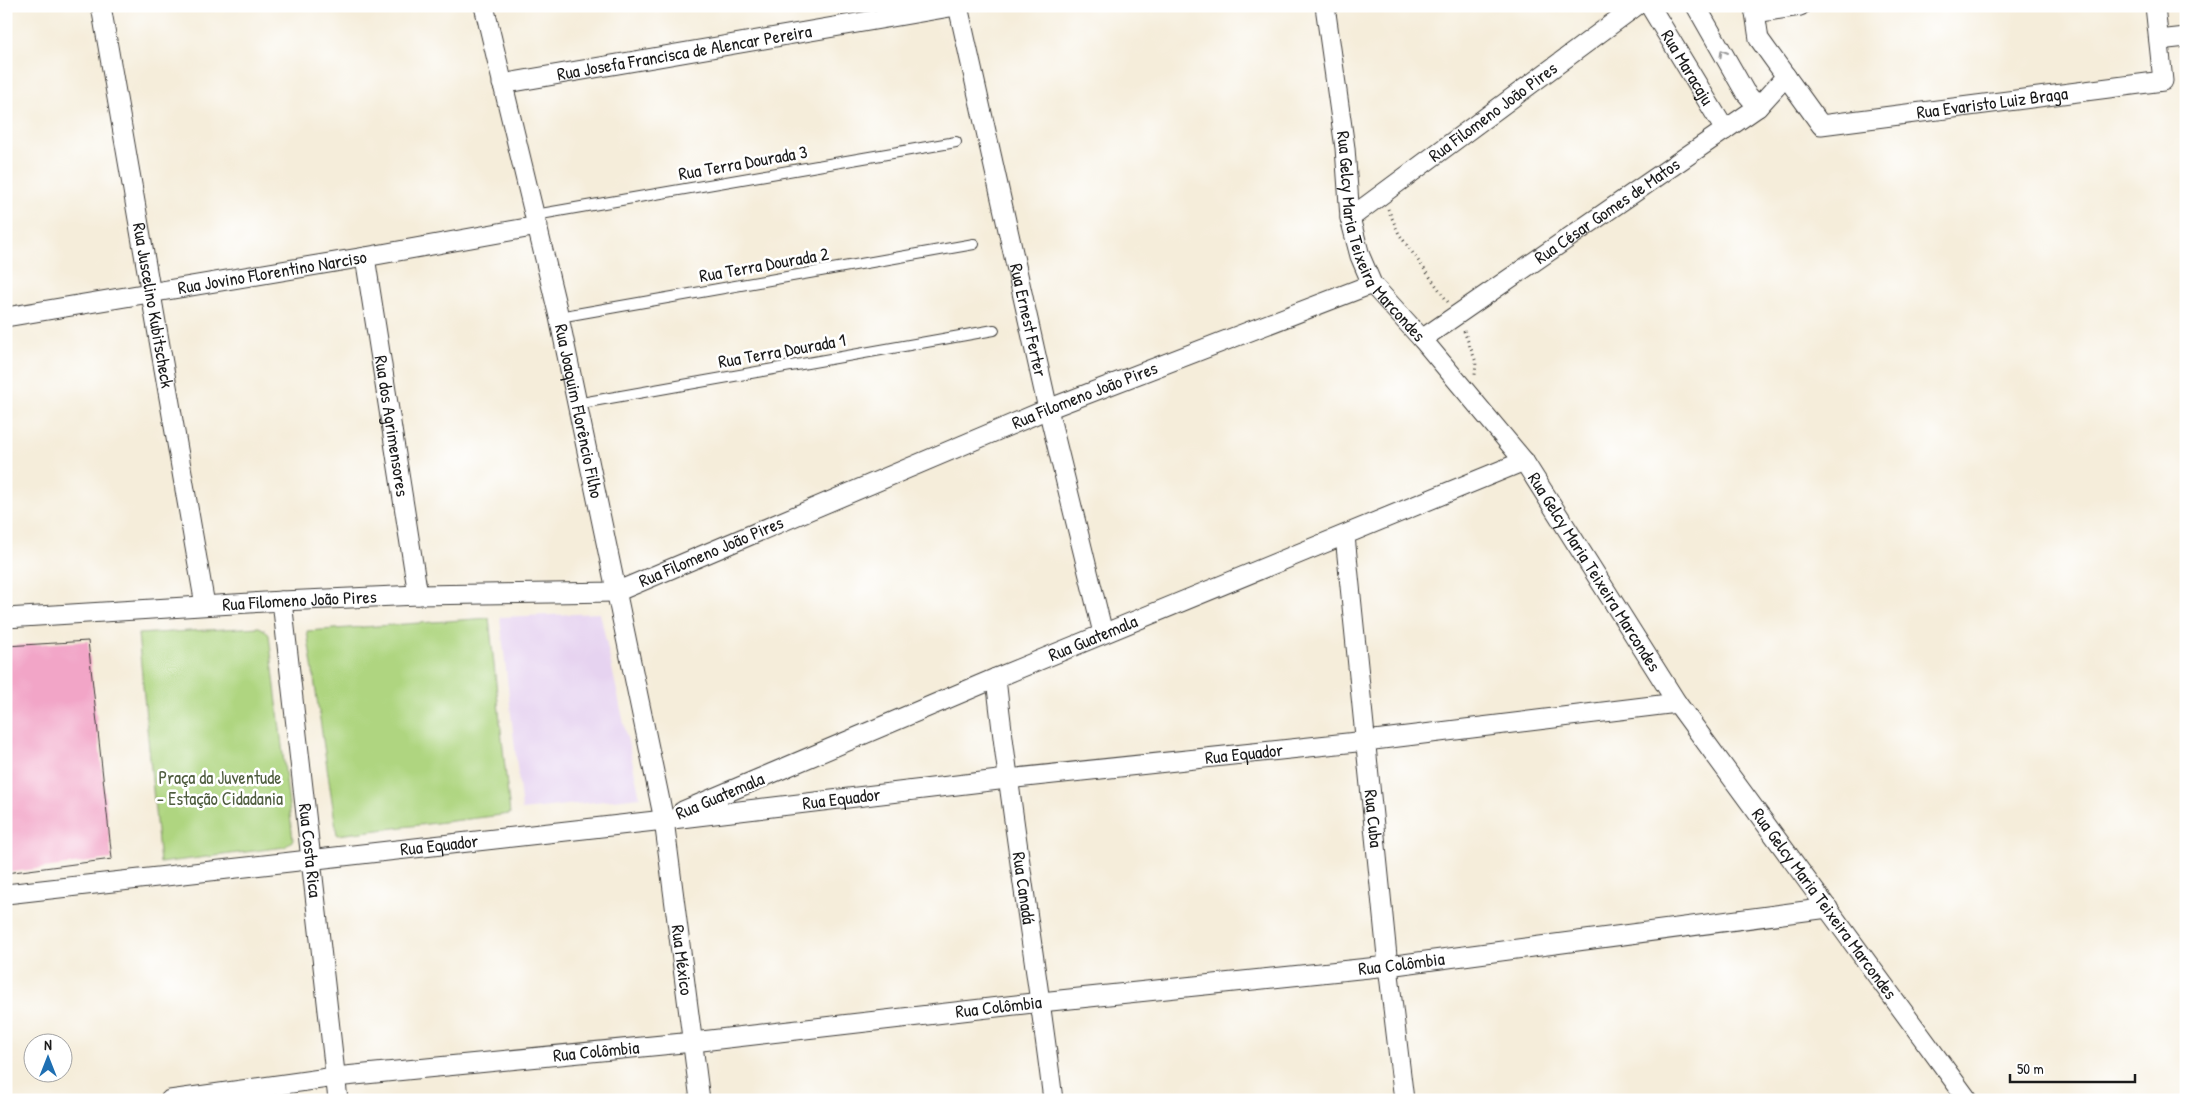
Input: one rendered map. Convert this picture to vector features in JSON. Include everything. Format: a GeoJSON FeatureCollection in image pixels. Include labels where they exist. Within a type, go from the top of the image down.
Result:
{"type":"FeatureCollection","features":[{"type":"Feature","properties":{"kind":"street","name":"Rua Juscelino Kubitscheck"},"geometry":{"type":"LineString","coordinates":[[101,6],[206,605]]}},
{"type":"Feature","properties":{"kind":"street","name":"Rua Joaquim Florêncio Filho"},"geometry":{"type":"LineString","coordinates":[[484,6],[559,317],[664,820]]}},
{"type":"Feature","properties":{"kind":"street","name":"Rua Josefa Francisca de Alencar Pereira"},"geometry":{"type":"LineString","coordinates":[[502,84],[957,6]]}},
{"type":"Feature","properties":{"kind":"street","name":"Rua Ernest Ferter"},"geometry":{"type":"LineString","coordinates":[[957,6],[1048,409],[1103,634]]}},
{"type":"Feature","properties":{"kind":"street","name":"Rua Gelcy Maria Teixeira Marcondes"},"geometry":{"type":"LineString","coordinates":[[1325,6],[1345,148],[1350,218],[1360,256],[1372,284],[1422,338],[1474,404],[1524,462],[1677,703],[1968,1100]]}},
{"type":"Feature","properties":{"kind":"street","name":"Rua Filomeno João Pires"},"geometry":{"type":"LineString","coordinates":[[1350,218],[1636,6]]}},
{"type":"Feature","properties":{"kind":"street","name":"Rua Maracaju"},"geometry":{"type":"LineString","coordinates":[[1650,6],[1725,130]]}},
{"type":"Feature","properties":{"kind":"street"},"geometry":{"type":"LineString","coordinates":[[1696,6],[1745,92],[1758,107]]}},
{"type":"Feature","properties":{"kind":"street"},"geometry":{"type":"LineString","coordinates":[[1786,76],[1759,39],[1754,9],[1800,6]]}},
{"type":"Feature","properties":{"kind":"street"},"geometry":{"type":"LineString","coordinates":[[2155,6],[2159,40],[2186,37]]}},
{"type":"Feature","properties":{"kind":"street","name":"Rua Evaristo Luiz Braga"},"geometry":{"type":"LineString","coordinates":[[1786,76],[1821,125],[2163,80],[2159,40]]}},
{"type":"Feature","properties":{"kind":"street","name":"Rua César Gomes de Matos"},"geometry":{"type":"LineString","coordinates":[[1422,338],[1758,107],[1786,76]]}},
{"type":"Feature","properties":{"kind":"street","name":"Rua Jovino Florentino Narciso"},"geometry":{"type":"LineString","coordinates":[[6,317],[365,257],[537,221]]}},
{"type":"Feature","properties":{"kind":"street","name":"Rua dos Agrimensores"},"geometry":{"type":"LineString","coordinates":[[365,257],[418,596]]}},
{"type":"Feature","properties":{"kind":"street","name":"Rua Filomeno João Pires"},"geometry":{"type":"LineString","coordinates":[[6,618],[282,601],[616,592],[1048,409],[1372,284]]}},
{"type":"Feature","properties":{"kind":"street","name":"Rua Guatemala"},"geometry":{"type":"LineString","coordinates":[[664,820],[996,678],[1524,462]]}},
{"type":"Feature","properties":{"kind":"street","name":"Rua Cuba"},"geometry":{"type":"LineString","coordinates":[[1345,536],[1388,966],[1404,1100]]}},
{"type":"Feature","properties":{"kind":"street","name":"Rua Costa Rica"},"geometry":{"type":"LineString","coordinates":[[282,601],[338,1100]]}},
{"type":"Feature","properties":{"kind":"street","name":"Rua Canadá"},"geometry":{"type":"LineString","coordinates":[[996,678],[1007,778],[1041,1002],[1053,1100]]}},
{"type":"Feature","properties":{"kind":"street","name":"Rua Equador"},"geometry":{"type":"LineString","coordinates":[[6,894],[310,858],[664,820],[1007,778],[1366,741],[1677,703]]}},
{"type":"Feature","properties":{"kind":"street","name":"Rua México"},"geometry":{"type":"LineString","coordinates":[[664,820],[700,1100]]}},
{"type":"Feature","properties":{"kind":"street","name":"Rua Colômbia"},"geometry":{"type":"LineString","coordinates":[[170,1100],[335,1077],[693,1042],[1041,1002],[1388,966],[1828,908]]}},
{"type":"Feature","properties":{"kind":"lane","name":"Rua Terra Dourada 3"},"geometry":{"type":"LineString","coordinates":[[537,221],[956,142]]}},
{"type":"Feature","properties":{"kind":"lane","name":"Rua Terra Dourada 2"},"geometry":{"type":"LineString","coordinates":[[559,317],[974,244]]}},
{"type":"Feature","properties":{"kind":"lane","name":"Rua Terra Dourada 1"},"geometry":{"type":"LineString","coordinates":[[576,404],[994,330]]}},
{"type":"Feature","properties":{"kind":"path"},"geometry":{"type":"LineString","coordinates":[[1382,194],[1399,234],[1457,315],[1476,362],[1474,404]]}},
{"type":"Feature","properties":{"kind":"shaded area"},"geometry":{"type":"Polygon","coordinates":[[[600,613],[640,797],[522,810],[500,617],[600,613]]]}},
{"type":"Feature","properties":{"kind":"green space"},"geometry":{"type":"Polygon","coordinates":[[[489,618],[510,814],[337,835],[307,631],[489,618]]]}},
{"type":"Feature","properties":{"kind":"green space","name":"Praça da Juventude - Estação Cidadania"},"geometry":{"type":"Polygon","coordinates":[[[259,627],[269,635],[293,840],[285,847],[160,863],[138,634],[259,627]]]}},
{"type":"Feature","properties":{"kind":"building"},"geometry":{"type":"Polygon","coordinates":[[[88,641],[112,859],[6,873],[6,646],[88,641]]]}}]}
